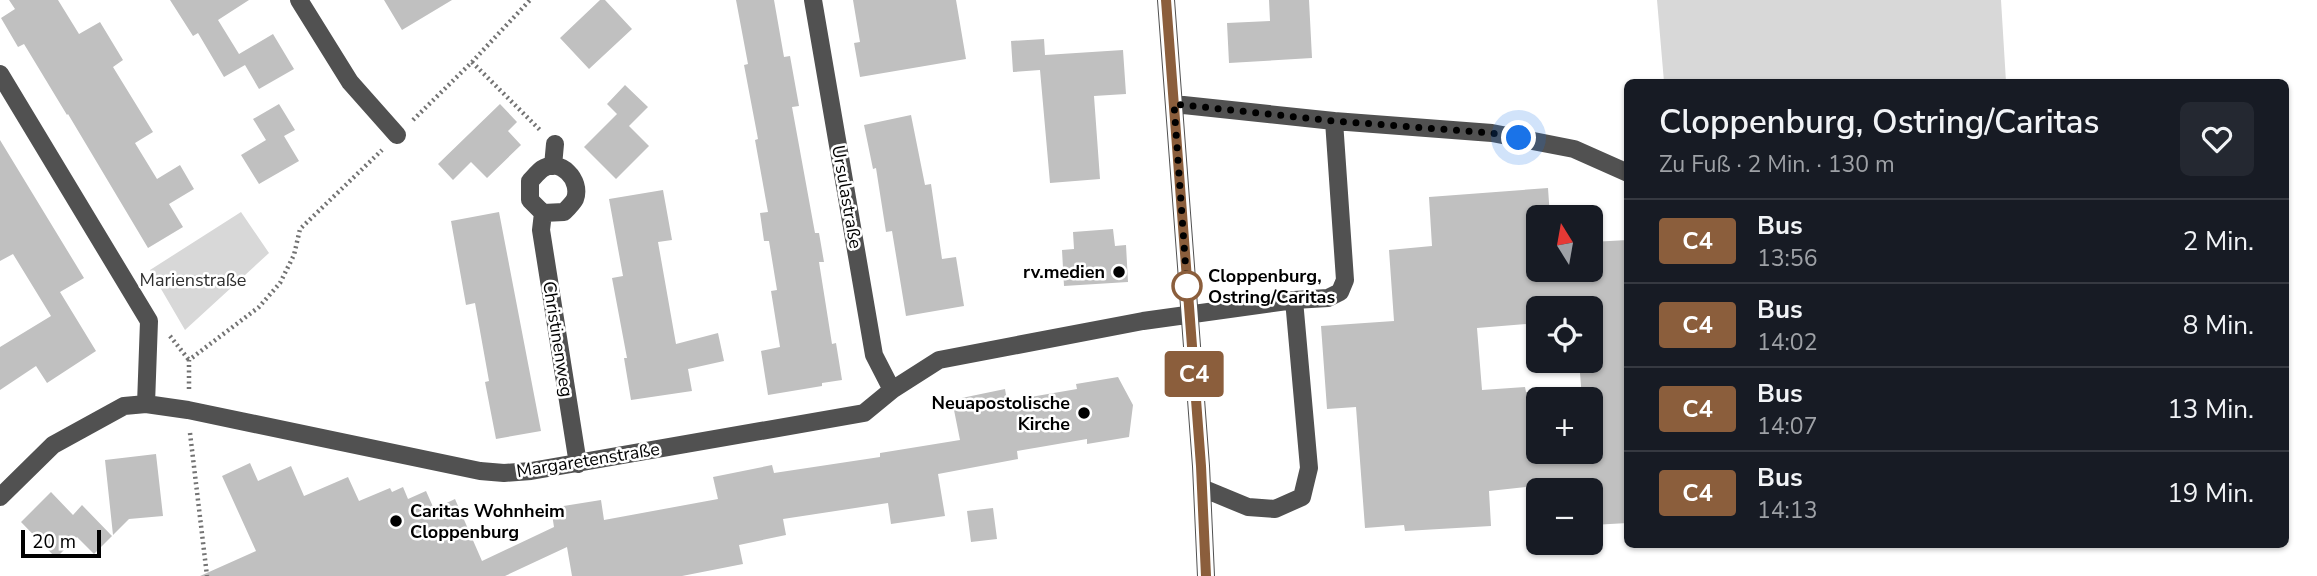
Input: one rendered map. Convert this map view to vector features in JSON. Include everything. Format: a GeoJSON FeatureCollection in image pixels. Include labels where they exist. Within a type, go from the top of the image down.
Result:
{"type":"FeatureCollection","features":[{"type":"Feature","properties":{"kind":"street"},"geometry":{"type":"LineString","coordinates":[[299,0],[350,82],[397,135]]}},
{"type":"Feature","properties":{"kind":"street","name":"Ursulastraße"},"geometry":{"type":"LineString","coordinates":[[813,0],[874,355],[892,390]]}},
{"type":"Feature","properties":{"kind":"street"},"geometry":{"type":"LineString","coordinates":[[1166,0],[1202,488],[1206,576]]}},
{"type":"Feature","properties":{"kind":"street"},"geometry":{"type":"LineString","coordinates":[[0,74],[149,321],[146,404]]}},
{"type":"Feature","properties":{"kind":"street"},"geometry":{"type":"LineString","coordinates":[[1174,104],[1334,121],[1492,133],[1574,149],[1624,171]]}},
{"type":"Feature","properties":{"kind":"street","name":"Margaretenstraße"},"geometry":{"type":"LineString","coordinates":[[0,497],[53,445],[124,406],[146,404],[188,410],[480,471],[504,473],[578,464],[864,412],[892,390],[939,360],[1189,313],[1328,298],[1340,292],[1345,280],[1334,121]]}},
{"type":"Feature","properties":{"kind":"street"},"geometry":{"type":"LineString","coordinates":[[543,214],[564,212],[575,200],[577,189],[573,177],[564,169],[553,166],[555,145]]}},
{"type":"Feature","properties":{"kind":"street","name":"Christinenweg"},"geometry":{"type":"LineString","coordinates":[[553,166],[544,167],[530,181],[530,200],[543,214],[541,229],[578,464]]}},
{"type":"Feature","properties":{"kind":"street"},"geometry":{"type":"LineString","coordinates":[[1202,488],[1248,507],[1275,509],[1302,497],[1309,468],[1294,300]]}},
{"type":"Feature","properties":{"kind":"path"},"geometry":{"type":"LineString","coordinates":[[207,576],[188,410],[189,360],[258,307],[280,283],[294,254],[300,229],[472,62],[530,0]]}},
{"type":"Feature","properties":{"kind":"path"},"geometry":{"type":"LineString","coordinates":[[472,62],[555,145]]}},
{"type":"Feature","properties":{"kind":"green space"},"geometry":{"type":"Polygon","coordinates":[[[1657,0],[2001,0],[2006,79],[1664,79],[1657,0]]]}},
{"type":"Feature","properties":{"kind":"green space","name":"Marienstraße"},"geometry":{"type":"Polygon","coordinates":[[[241,212],[269,253],[185,330],[150,270],[241,212]]]}},
{"type":"Feature","properties":{"kind":"building"},"geometry":{"type":"Polygon","coordinates":[[[9,0],[58,0],[79,34],[100,22],[123,60],[113,67],[153,132],[135,143],[157,179],[180,165],[194,189],[169,204],[183,227],[148,248],[24,44],[18,47],[1,18],[15,9],[9,0]]]}},
{"type":"Feature","properties":{"kind":"building"},"geometry":{"type":"Polygon","coordinates":[[[170,0],[249,0],[218,20],[239,54],[273,34],[294,69],[259,89],[245,65],[224,77],[198,33],[193,36],[170,0]]]}},
{"type":"Feature","properties":{"kind":"building"},"geometry":{"type":"Polygon","coordinates":[[[384,0],[452,0],[402,30],[384,0]]]}},
{"type":"Feature","properties":{"kind":"building"},"geometry":{"type":"Polygon","coordinates":[[[600,0],[605,0],[632,29],[589,69],[560,38],[600,0]]]}},
{"type":"Feature","properties":{"kind":"building"},"geometry":{"type":"Polygon","coordinates":[[[736,0],[774,0],[784,57],[790,56],[799,106],[792,107],[815,233],[819,233],[824,262],[819,262],[832,344],[836,343],[842,380],[768,395],[761,351],[780,347],[771,291],[777,290],[769,241],[764,241],[760,213],[768,212],[744,65],[748,64],[736,0]]]}},
{"type":"Feature","properties":{"kind":"building"},"geometry":{"type":"Polygon","coordinates":[[[853,0],[956,0],[966,59],[860,77],[854,43],[860,42],[853,0]]]}},
{"type":"Feature","properties":{"kind":"building"},"geometry":{"type":"Polygon","coordinates":[[[1269,0],[1309,0],[1312,58],[1229,63],[1227,23],[1270,21],[1269,0]]]}},
{"type":"Feature","properties":{"kind":"building"},"geometry":{"type":"Polygon","coordinates":[[[1044,39],[1045,55],[1123,50],[1126,94],[1094,96],[1100,179],[1050,183],[1040,70],[1013,72],[1011,41],[1044,39]]]}},
{"type":"Feature","properties":{"kind":"building"},"geometry":{"type":"Polygon","coordinates":[[[625,85],[648,107],[629,126],[607,104],[625,85]]]}},
{"type":"Feature","properties":{"kind":"building"},"geometry":{"type":"Polygon","coordinates":[[[279,104],[295,130],[284,136],[299,161],[259,184],[241,155],[266,140],[253,119],[279,104]]]}},
{"type":"Feature","properties":{"kind":"building"},"geometry":{"type":"Polygon","coordinates":[[[500,104],[517,122],[508,131],[521,145],[487,178],[471,162],[453,180],[438,164],[500,104]]]}},
{"type":"Feature","properties":{"kind":"building"},"geometry":{"type":"Polygon","coordinates":[[[617,114],[649,146],[616,179],[584,147],[617,114]]]}},
{"type":"Feature","properties":{"kind":"building"},"geometry":{"type":"Polygon","coordinates":[[[911,115],[925,185],[931,184],[942,259],[956,257],[964,306],[906,316],[892,231],[886,232],[876,168],[873,169],[864,125],[911,115]]]}},
{"type":"Feature","properties":{"kind":"building"},"geometry":{"type":"Polygon","coordinates":[[[0,140],[84,278],[60,292],[96,351],[47,383],[36,366],[0,390],[0,347],[51,316],[13,254],[0,261],[0,140]]]}},
{"type":"Feature","properties":{"kind":"building"},"geometry":{"type":"Polygon","coordinates":[[[1548,188],[1549,205],[1526,205],[1526,282],[1603,282],[1603,241],[1624,240],[1624,523],[1603,524],[1603,478],[1526,478],[1526,487],[1489,491],[1491,526],[1405,531],[1404,525],[1365,528],[1356,407],[1327,409],[1321,326],[1394,321],[1389,250],[1432,246],[1429,197],[1548,188]],[[1526,296],[1526,324],[1477,328],[1482,390],[1525,387],[1526,464],[1603,464],[1603,387],[1581,387],[1580,373],[1603,373],[1603,296],[1526,296]]]}},
{"type":"Feature","properties":{"kind":"building"},"geometry":{"type":"Polygon","coordinates":[[[663,190],[672,240],[658,242],[676,344],[718,333],[724,361],[688,369],[692,391],[631,400],[624,358],[627,358],[612,278],[623,276],[609,199],[663,190]]]}},
{"type":"Feature","properties":{"kind":"building"},"geometry":{"type":"Polygon","coordinates":[[[499,212],[541,431],[496,439],[485,382],[489,381],[475,303],[466,305],[451,221],[499,212]]]}},
{"type":"Feature","properties":{"kind":"building"},"geometry":{"type":"Polygon","coordinates":[[[1113,229],[1115,246],[1126,245],[1128,282],[1064,286],[1062,250],[1074,249],[1073,232],[1113,229]]]}},
{"type":"Feature","properties":{"kind":"building"},"geometry":{"type":"Polygon","coordinates":[[[1118,377],[1133,405],[1129,437],[1087,444],[1087,439],[1017,451],[1018,459],[938,474],[945,516],[891,524],[888,503],[783,519],[786,535],[739,545],[743,564],[682,576],[572,576],[567,547],[505,576],[200,576],[256,551],[222,476],[250,463],[258,481],[291,466],[304,496],[348,477],[359,501],[390,488],[392,492],[403,487],[408,499],[426,491],[434,509],[455,499],[482,561],[554,527],[551,508],[601,500],[604,520],[718,499],[713,477],[772,465],[774,473],[880,457],[880,453],[960,440],[952,400],[1005,389],[1007,401],[1077,389],[1076,384],[1118,377]]]}},
{"type":"Feature","properties":{"kind":"building"},"geometry":{"type":"Polygon","coordinates":[[[156,454],[163,516],[129,519],[113,535],[105,460],[156,454]]]}},
{"type":"Feature","properties":{"kind":"building"},"geometry":{"type":"Polygon","coordinates":[[[51,492],[73,515],[82,505],[112,536],[94,554],[77,537],[56,558],[21,522],[51,492]]]}},
{"type":"Feature","properties":{"kind":"building"},"geometry":{"type":"Polygon","coordinates":[[[993,508],[997,539],[971,542],[967,511],[993,508]]]}},
{"type":"Feature","properties":{"kind":"bus line","name":"C4"},"geometry":{"type":"LineString","coordinates":[[1166,0],[1201,466],[1206,576]]}},
{"type":"Feature","properties":{"kind":"place","name":"rv.medien"},"geometry":{"type":"Point","coordinates":[1119,272]}},
{"type":"Feature","properties":{"kind":"place","name":"Cloppenburg, Ostring/Caritas"},"geometry":{"type":"Point","coordinates":[1187,286]}},
{"type":"Feature","properties":{"kind":"place","name":"Neuapostolische Kirche"},"geometry":{"type":"Point","coordinates":[1084,413]}},
{"type":"Feature","properties":{"kind":"place","name":"Caritas Wohnheim Cloppenburg"},"geometry":{"type":"Point","coordinates":[396,521]}},
{"type":"Feature","properties":{"kind":"route"},"geometry":{"type":"LineString","coordinates":[[1187,286],[1174,104],[1334,121],[1492,133],[1519,138]]}}]}
